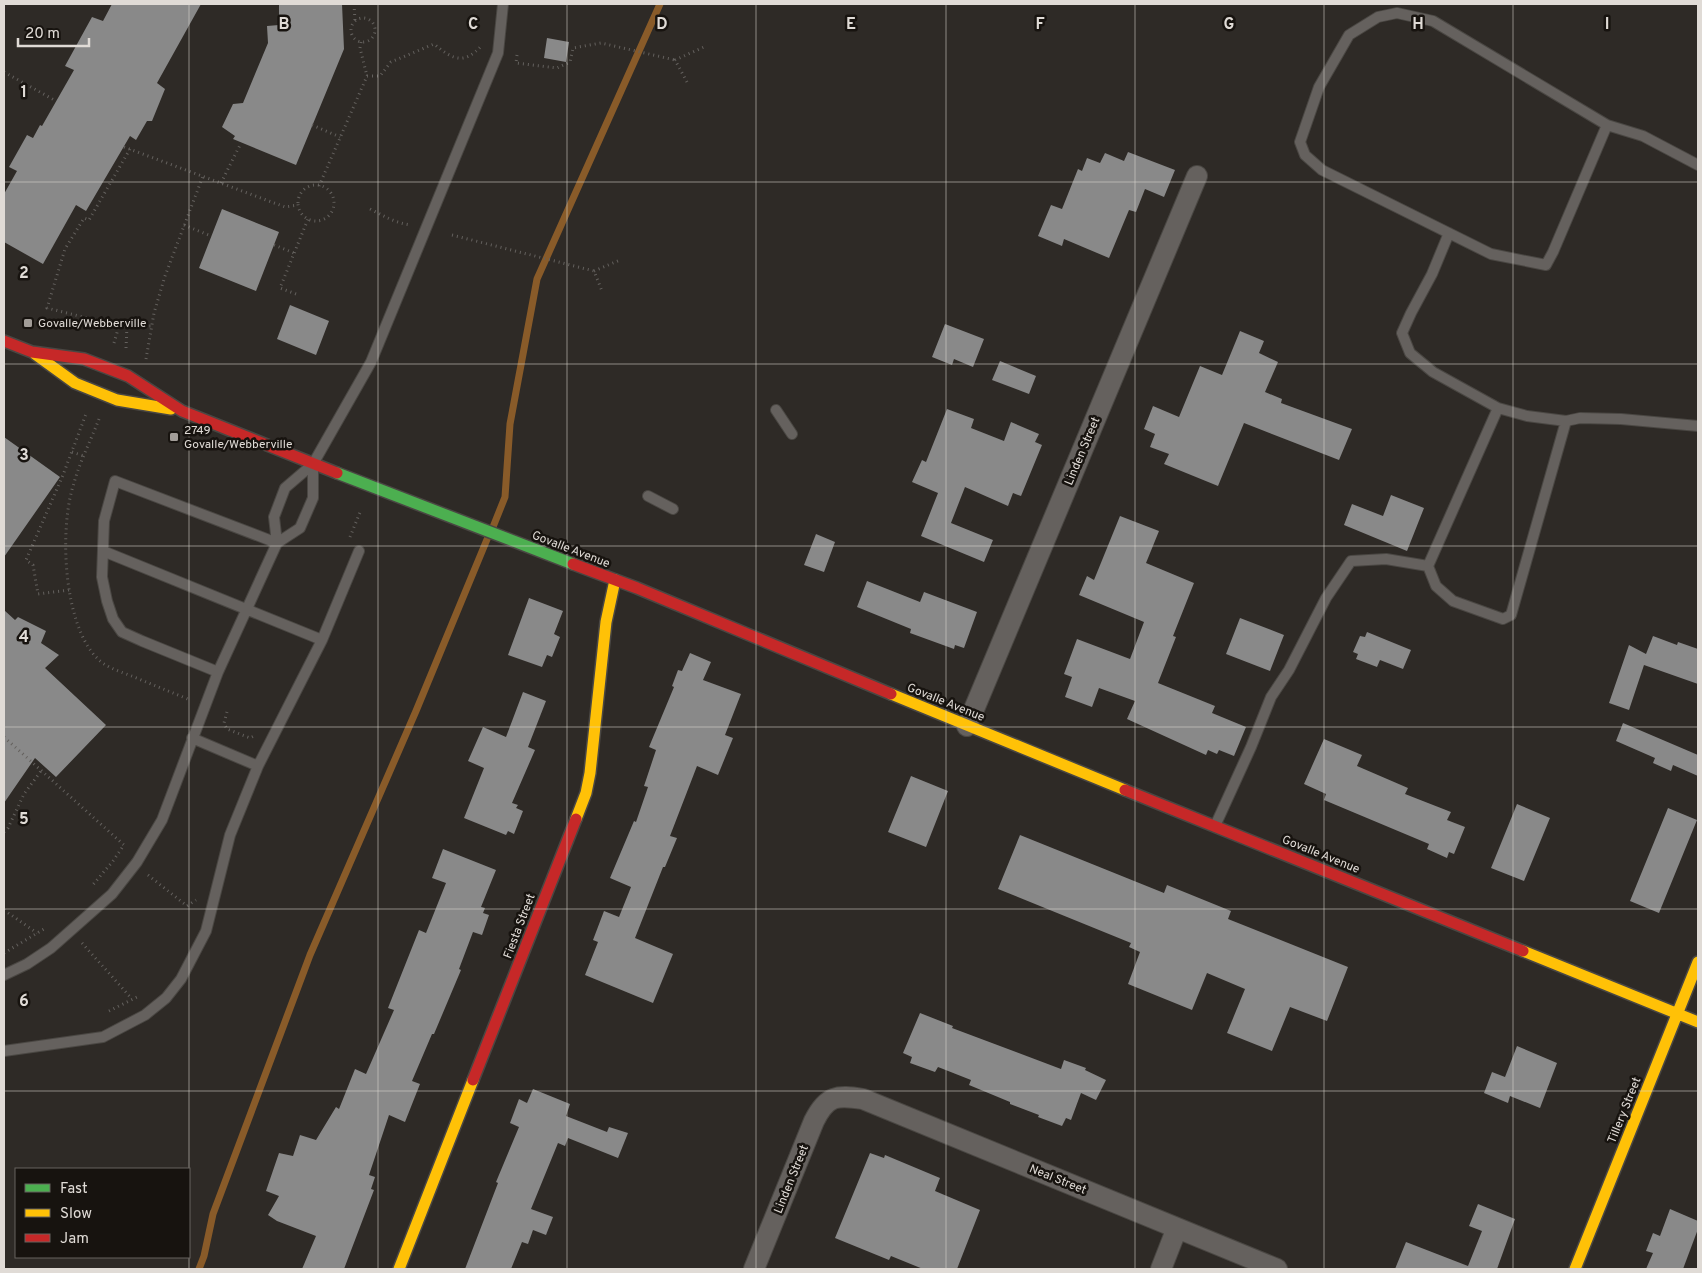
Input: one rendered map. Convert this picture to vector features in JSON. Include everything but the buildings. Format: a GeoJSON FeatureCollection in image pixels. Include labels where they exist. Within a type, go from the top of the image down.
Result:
{"type":"FeatureCollection","features":[{"type":"Feature","properties":{"kind":"street","name":"Linden Street"},"geometry":{"type":"LineString","coordinates":[[967,726],[1197,176]]}},
{"type":"Feature","properties":{"kind":"street","name":"Govalle Avenue"},"geometry":{"type":"LineString","coordinates":[[4,341],[32,352],[84,359],[128,376],[182,411],[313,464],[615,580],[967,726],[1698,1022]]}},
{"type":"Feature","properties":{"kind":"street","name":"Govalle Avenue"},"geometry":{"type":"LineString","coordinates":[[32,352],[75,383],[117,400],[182,411]]}},
{"type":"Feature","properties":{"kind":"street","name":"Fiesta Street"},"geometry":{"type":"LineString","coordinates":[[399,1269],[586,793],[590,773],[606,622],[615,580]]}},
{"type":"Feature","properties":{"kind":"street","name":"Tillery Street"},"geometry":{"type":"LineString","coordinates":[[1575,1269],[1698,962]]}},
{"type":"Feature","properties":{"kind":"street","name":"Linden Street"},"geometry":{"type":"LineString","coordinates":[[754,1269],[814,1121],[820,1109],[836,1097]]}},
{"type":"Feature","properties":{"kind":"street","name":"Neal Street"},"geometry":{"type":"LineString","coordinates":[[836,1097],[863,1099],[1277,1269]]}},
{"type":"Feature","properties":{"kind":"street"},"geometry":{"type":"LineString","coordinates":[[1161,1269],[1177,1228]]}},
{"type":"Feature","properties":{"kind":"lane"},"geometry":{"type":"LineString","coordinates":[[277,543],[274,517],[285,488],[313,464],[370,362],[498,53],[502,4]]}},
{"type":"Feature","properties":{"kind":"lane"},"geometry":{"type":"LineString","coordinates":[[1607,125],[1546,265],[1491,254],[1449,234],[1322,170],[1305,155],[1300,142],[1319,87],[1349,35],[1378,17],[1396,13],[1433,21],[1607,125],[1643,136],[1698,165]]}},
{"type":"Feature","properties":{"kind":"lane"},"geometry":{"type":"LineString","coordinates":[[1449,234],[1432,274],[1402,333],[1410,353],[1433,372],[1498,408],[1527,416],[1566,421],[1580,418],[1621,419],[1698,426]]}},
{"type":"Feature","properties":{"kind":"lane"},"geometry":{"type":"LineString","coordinates":[[1498,408],[1428,566],[1436,586],[1453,601],[1503,619],[1511,615],[1566,421]]}},
{"type":"Feature","properties":{"kind":"lane"},"geometry":{"type":"LineString","coordinates":[[776,410],[792,434]]}},
{"type":"Feature","properties":{"kind":"lane"},"geometry":{"type":"LineString","coordinates":[[4,975],[27,964],[51,948],[112,894],[137,862],[162,820],[218,672],[277,543],[300,528],[313,498],[313,464]]}},
{"type":"Feature","properties":{"kind":"lane"},"geometry":{"type":"LineString","coordinates":[[218,672],[122,632],[113,619],[102,577],[104,521],[115,481],[277,543]]}},
{"type":"Feature","properties":{"kind":"lane"},"geometry":{"type":"LineString","coordinates":[[648,496],[673,509]]}},
{"type":"Feature","properties":{"kind":"lane"},"geometry":{"type":"LineString","coordinates":[[103,551],[322,640]]}},
{"type":"Feature","properties":{"kind":"lane"},"geometry":{"type":"LineString","coordinates":[[4,1052],[103,1037],[145,1015],[166,998],[181,979],[206,931],[230,835],[258,766],[322,640],[359,551]]}},
{"type":"Feature","properties":{"kind":"lane"},"geometry":{"type":"LineString","coordinates":[[1215,826],[1251,747],[1271,697],[1289,670],[1326,598],[1351,561],[1386,560],[1428,566]]}},
{"type":"Feature","properties":{"kind":"lane"},"geometry":{"type":"LineString","coordinates":[[192,738],[258,766]]}},
{"type":"Feature","properties":{"kind":"path"},"geometry":{"type":"LineString","coordinates":[[354,4],[355,21],[351,28],[352,35],[361,42]]}},
{"type":"Feature","properties":{"kind":"path"},"geometry":{"type":"LineString","coordinates":[[355,21],[366,18],[375,26],[375,35],[369,40],[361,42]]}},
{"type":"Feature","properties":{"kind":"path"},"geometry":{"type":"LineString","coordinates":[[367,76],[380,76],[391,62],[434,44],[452,58],[463,58],[475,53],[483,43],[483,38]]}},
{"type":"Feature","properties":{"kind":"path"},"geometry":{"type":"LineString","coordinates":[[319,186],[367,76],[360,48],[361,42]]}},
{"type":"Feature","properties":{"kind":"path"},"geometry":{"type":"LineString","coordinates":[[517,48],[516,63],[557,68],[570,62],[573,48],[600,42],[675,60],[704,47]]}},
{"type":"Feature","properties":{"kind":"path"},"geometry":{"type":"LineString","coordinates":[[675,60],[687,82]]}},
{"type":"Feature","properties":{"kind":"path"},"geometry":{"type":"LineString","coordinates":[[4,72],[56,101]]}},
{"type":"Feature","properties":{"kind":"path"},"geometry":{"type":"LineString","coordinates":[[312,125],[340,137]]}},
{"type":"Feature","properties":{"kind":"path"},"geometry":{"type":"LineString","coordinates":[[221,183],[241,143]]}},
{"type":"Feature","properties":{"kind":"path"},"geometry":{"type":"LineString","coordinates":[[124,147],[285,207],[298,204]]}},
{"type":"Feature","properties":{"kind":"path"},"geometry":{"type":"LineString","coordinates":[[130,149],[89,220],[84,218],[65,249],[47,308],[119,326],[152,326]]}},
{"type":"Feature","properties":{"kind":"path"},"geometry":{"type":"LineString","coordinates":[[147,353],[165,276],[203,176]]}},
{"type":"Feature","properties":{"kind":"path"},"geometry":{"type":"LineString","coordinates":[[313,186],[319,186],[328,190],[334,204],[330,214],[325,218],[313,221],[308,219],[300,210],[298,204],[300,194],[304,190],[313,186]]}},
{"type":"Feature","properties":{"kind":"path"},"geometry":{"type":"LineString","coordinates":[[334,204],[340,206]]}},
{"type":"Feature","properties":{"kind":"path"},"geometry":{"type":"LineString","coordinates":[[370,208],[400,223],[419,226]]}},
{"type":"Feature","properties":{"kind":"path"},"geometry":{"type":"LineString","coordinates":[[296,294],[280,288],[308,219]]}},
{"type":"Feature","properties":{"kind":"path"},"geometry":{"type":"LineString","coordinates":[[184,225],[211,236]]}},
{"type":"Feature","properties":{"kind":"path"},"geometry":{"type":"LineString","coordinates":[[452,235],[594,272],[620,260]]}},
{"type":"Feature","properties":{"kind":"path"},"geometry":{"type":"LineString","coordinates":[[274,245],[294,253]]}},
{"type":"Feature","properties":{"kind":"path"},"geometry":{"type":"LineString","coordinates":[[594,272],[602,291]]}},
{"type":"Feature","properties":{"kind":"path"},"geometry":{"type":"LineString","coordinates":[[114,342],[119,326]]}},
{"type":"Feature","properties":{"kind":"path"},"geometry":{"type":"LineString","coordinates":[[126,345],[127,326]]}},
{"type":"Feature","properties":{"kind":"path"},"geometry":{"type":"LineString","coordinates":[[69,590],[38,594],[32,565],[26,560],[88,410]]}},
{"type":"Feature","properties":{"kind":"path"},"geometry":{"type":"LineString","coordinates":[[72,452],[84,456]]}},
{"type":"Feature","properties":{"kind":"path"},"geometry":{"type":"LineString","coordinates":[[349,538],[361,510]]}},
{"type":"Feature","properties":{"kind":"path"},"geometry":{"type":"LineString","coordinates":[[227,712],[224,723],[227,729],[250,738],[257,731]]}},
{"type":"Feature","properties":{"kind":"path"},"geometry":{"type":"LineString","coordinates":[[4,738],[124,845],[91,888]]}},
{"type":"Feature","properties":{"kind":"path"},"geometry":{"type":"LineString","coordinates":[[4,832],[8,828],[24,794],[42,771]]}},
{"type":"Feature","properties":{"kind":"path"},"geometry":{"type":"LineString","coordinates":[[146,873],[187,906],[198,899]]}},
{"type":"Feature","properties":{"kind":"path"},"geometry":{"type":"LineString","coordinates":[[4,910],[37,933]]}},
{"type":"Feature","properties":{"kind":"path"},"geometry":{"type":"LineString","coordinates":[[4,953],[47,927]]}},
{"type":"Feature","properties":{"kind":"path"},"geometry":{"type":"LineString","coordinates":[[81,943],[132,999]]}},
{"type":"Feature","properties":{"kind":"path"},"geometry":{"type":"LineString","coordinates":[[108,1011],[143,994]]}},
{"type":"Feature","properties":{"kind":"waterway"},"geometry":{"type":"LineString","coordinates":[[493,527],[505,497],[510,424],[537,279],[660,4]]}},
{"type":"Feature","properties":{"kind":"waterway"},"geometry":{"type":"LineString","coordinates":[[199,1269],[204,1256],[213,1214],[310,955],[416,711],[488,537]]}},
{"type":"Feature","properties":{"kind":"traffic: fast"},"geometry":{"type":"LineString","coordinates":[[337,473],[573,564]]}},
{"type":"Feature","properties":{"kind":"traffic: slow"},"geometry":{"type":"LineString","coordinates":[[35,354],[75,383],[117,400],[171,409]]}},
{"type":"Feature","properties":{"kind":"traffic: slow"},"geometry":{"type":"LineString","coordinates":[[576,819],[586,793],[590,773],[606,622],[615,580]]}},
{"type":"Feature","properties":{"kind":"traffic: slow"},"geometry":{"type":"LineString","coordinates":[[891,694],[1125,790]]}},
{"type":"Feature","properties":{"kind":"traffic: slow"},"geometry":{"type":"LineString","coordinates":[[1523,951],[1698,1022]]}},
{"type":"Feature","properties":{"kind":"traffic: slow"},"geometry":{"type":"LineString","coordinates":[[1575,1269],[1698,962]]}},
{"type":"Feature","properties":{"kind":"traffic: slow"},"geometry":{"type":"LineString","coordinates":[[399,1269],[473,1080]]}},
{"type":"Feature","properties":{"kind":"traffic: jam"},"geometry":{"type":"LineString","coordinates":[[4,341],[32,352],[84,359],[128,376],[182,411],[337,473]]}},
{"type":"Feature","properties":{"kind":"traffic: jam"},"geometry":{"type":"LineString","coordinates":[[573,564],[637,588],[891,694]]}},
{"type":"Feature","properties":{"kind":"traffic: jam"},"geometry":{"type":"LineString","coordinates":[[1125,790],[1523,951]]}},
{"type":"Feature","properties":{"kind":"traffic: jam"},"geometry":{"type":"LineString","coordinates":[[473,1080],[576,819]]}},
{"type":"Feature","properties":{"kind":"place","name":"Govalle/Webberville"},"geometry":{"type":"Point","coordinates":[28,323]}},
{"type":"Feature","properties":{"kind":"place","name":"2749 Govalle/Webberville"},"geometry":{"type":"Point","coordinates":[174,437]}}]}
